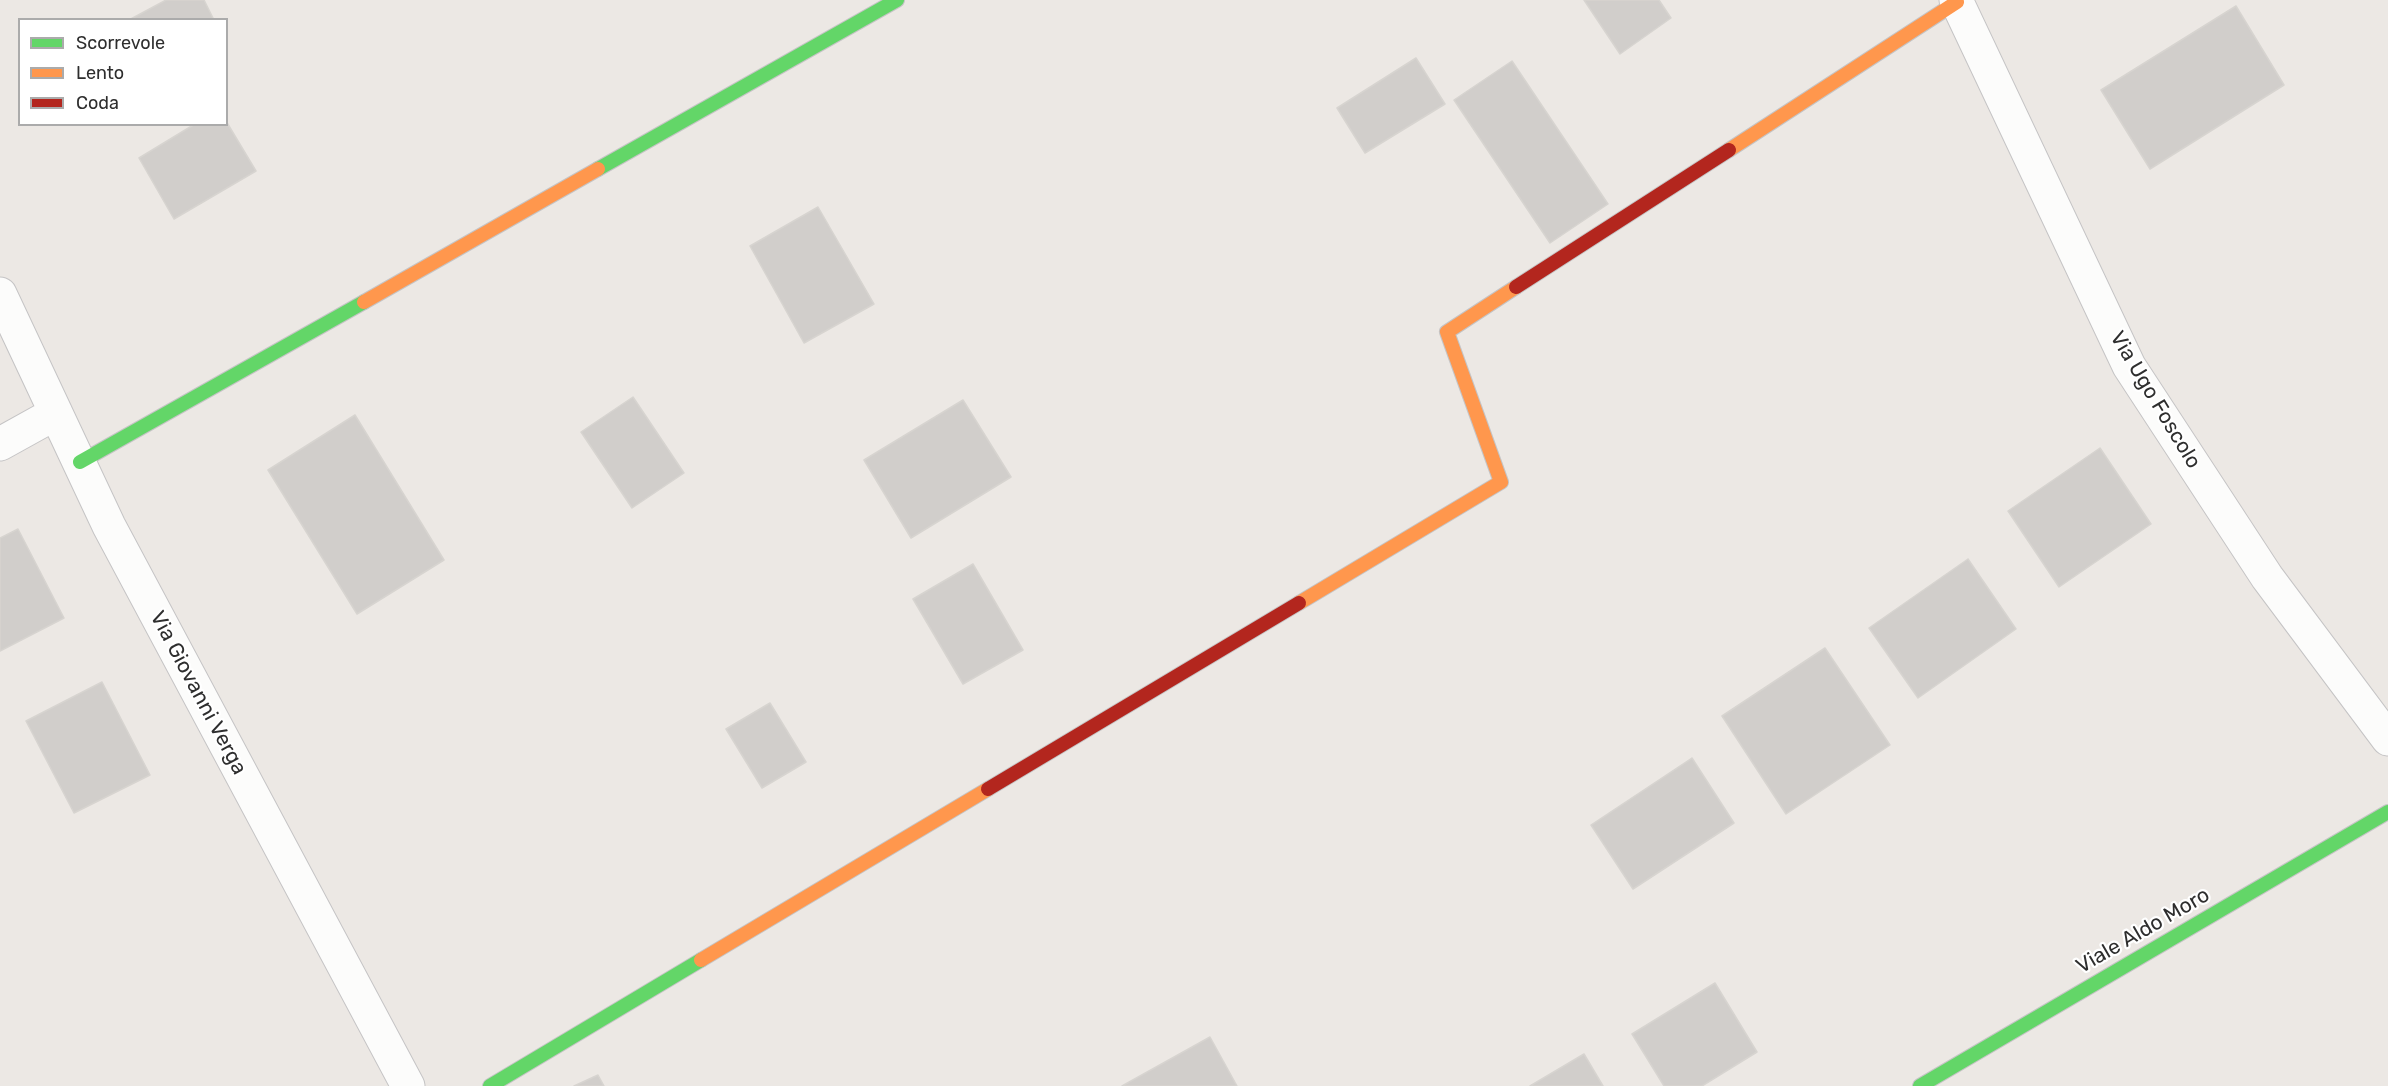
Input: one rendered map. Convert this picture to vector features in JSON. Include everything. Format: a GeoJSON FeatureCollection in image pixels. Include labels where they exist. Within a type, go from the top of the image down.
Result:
{"type":"FeatureCollection","features":[{"type":"Feature","properties":{"kind":"street"},"geometry":{"type":"LineString","coordinates":[[80,462],[897,0]]}},
{"type":"Feature","properties":{"kind":"street"},"geometry":{"type":"LineString","coordinates":[[490,1086],[1501,482],[1447,332],[1956,1]]}},
{"type":"Feature","properties":{"kind":"street","name":"Via Ugo Foscolo"},"geometry":{"type":"LineString","coordinates":[[1956,1],[2129,366],[2267,577],[2388,740]]}},
{"type":"Feature","properties":{"kind":"street","name":"Via Giovanni Verga"},"geometry":{"type":"LineString","coordinates":[[0,294],[109,526],[408,1086]]}},
{"type":"Feature","properties":{"kind":"street"},"geometry":{"type":"LineString","coordinates":[[0,444],[56,413]]}},
{"type":"Feature","properties":{"kind":"street","name":"Viale Aldo Moro"},"geometry":{"type":"LineString","coordinates":[[1920,1086],[2388,812]]}},
{"type":"Feature","properties":{"kind":"building"},"geometry":{"type":"Polygon","coordinates":[[[166,0],[204,0],[213,18],[133,18],[166,0]]]}},
{"type":"Feature","properties":{"kind":"building"},"geometry":{"type":"Polygon","coordinates":[[[1584,0],[1659,0],[1671,18],[1620,54],[1584,0]]]}},
{"type":"Feature","properties":{"kind":"building"},"geometry":{"type":"Polygon","coordinates":[[[2236,6],[2284,85],[2150,169],[2101,90],[2236,6]]]}},
{"type":"Feature","properties":{"kind":"building"},"geometry":{"type":"Polygon","coordinates":[[[1416,58],[1445,104],[1365,153],[1337,108],[1416,58]]]}},
{"type":"Feature","properties":{"kind":"building"},"geometry":{"type":"Polygon","coordinates":[[[1512,61],[1608,204],[1550,243],[1454,100],[1512,61]]]}},
{"type":"Feature","properties":{"kind":"building"},"geometry":{"type":"Polygon","coordinates":[[[228,124],[256,171],[174,219],[139,158],[192,126],[228,124]]]}},
{"type":"Feature","properties":{"kind":"building"},"geometry":{"type":"Polygon","coordinates":[[[818,207],[874,304],[804,343],[750,246],[818,207]]]}},
{"type":"Feature","properties":{"kind":"building"},"geometry":{"type":"Polygon","coordinates":[[[633,397],[684,473],[632,508],[581,432],[633,397]]]}},
{"type":"Feature","properties":{"kind":"building"},"geometry":{"type":"Polygon","coordinates":[[[963,400],[1011,477],[911,538],[864,460],[963,400]]]}},
{"type":"Feature","properties":{"kind":"building"},"geometry":{"type":"Polygon","coordinates":[[[355,415],[444,560],[357,614],[268,470],[355,415]]]}},
{"type":"Feature","properties":{"kind":"building"},"geometry":{"type":"Polygon","coordinates":[[[2100,448],[2151,524],[2059,587],[2008,511],[2100,448]]]}},
{"type":"Feature","properties":{"kind":"building"},"geometry":{"type":"Polygon","coordinates":[[[18,529],[64,618],[0,651],[0,538],[18,529]]]}},
{"type":"Feature","properties":{"kind":"building"},"geometry":{"type":"Polygon","coordinates":[[[1968,559],[2016,629],[1918,698],[1869,628],[1968,559]]]}},
{"type":"Feature","properties":{"kind":"building"},"geometry":{"type":"Polygon","coordinates":[[[973,564],[1023,650],[963,684],[913,599],[973,564]]]}},
{"type":"Feature","properties":{"kind":"building"},"geometry":{"type":"Polygon","coordinates":[[[1825,648],[1890,745],[1786,814],[1722,716],[1825,648]]]}},
{"type":"Feature","properties":{"kind":"building"},"geometry":{"type":"Polygon","coordinates":[[[102,682],[150,775],[74,813],[26,721],[102,682]]]}},
{"type":"Feature","properties":{"kind":"building"},"geometry":{"type":"Polygon","coordinates":[[[770,703],[806,762],[762,788],[726,729],[770,703]]]}},
{"type":"Feature","properties":{"kind":"building"},"geometry":{"type":"Polygon","coordinates":[[[1692,758],[1734,823],[1633,889],[1591,825],[1692,758]]]}},
{"type":"Feature","properties":{"kind":"building"},"geometry":{"type":"Polygon","coordinates":[[[1715,983],[1757,1052],[1702,1086],[1664,1086],[1632,1034],[1715,983]]]}},
{"type":"Feature","properties":{"kind":"building"},"geometry":{"type":"Polygon","coordinates":[[[1210,1037],[1237,1086],[1122,1086],[1210,1037]]]}},
{"type":"Feature","properties":{"kind":"building"},"geometry":{"type":"Polygon","coordinates":[[[1584,1054],[1603,1086],[1530,1086],[1584,1054]]]}},
{"type":"Feature","properties":{"kind":"building"},"geometry":{"type":"Polygon","coordinates":[[[598,1075],[604,1086],[574,1086],[598,1075]]]}},
{"type":"Feature","properties":{"kind":"traffic: fast"},"geometry":{"type":"LineString","coordinates":[[598,169],[897,0]]}},
{"type":"Feature","properties":{"kind":"traffic: fast"},"geometry":{"type":"LineString","coordinates":[[80,462],[364,302]]}},
{"type":"Feature","properties":{"kind":"traffic: fast"},"geometry":{"type":"LineString","coordinates":[[1920,1086],[2388,812]]}},
{"type":"Feature","properties":{"kind":"traffic: fast"},"geometry":{"type":"LineString","coordinates":[[490,1086],[701,960]]}},
{"type":"Feature","properties":{"kind":"traffic: slow"},"geometry":{"type":"LineString","coordinates":[[1729,150],[1957,2]]}},
{"type":"Feature","properties":{"kind":"traffic: slow"},"geometry":{"type":"LineString","coordinates":[[364,302],[598,169]]}},
{"type":"Feature","properties":{"kind":"traffic: slow"},"geometry":{"type":"LineString","coordinates":[[1299,603],[1501,482],[1447,332],[1516,287]]}},
{"type":"Feature","properties":{"kind":"traffic: slow"},"geometry":{"type":"LineString","coordinates":[[701,960],[988,789]]}},
{"type":"Feature","properties":{"kind":"traffic: jam"},"geometry":{"type":"LineString","coordinates":[[1516,287],[1729,150]]}},
{"type":"Feature","properties":{"kind":"traffic: jam"},"geometry":{"type":"LineString","coordinates":[[988,789],[1299,603]]}}]}
